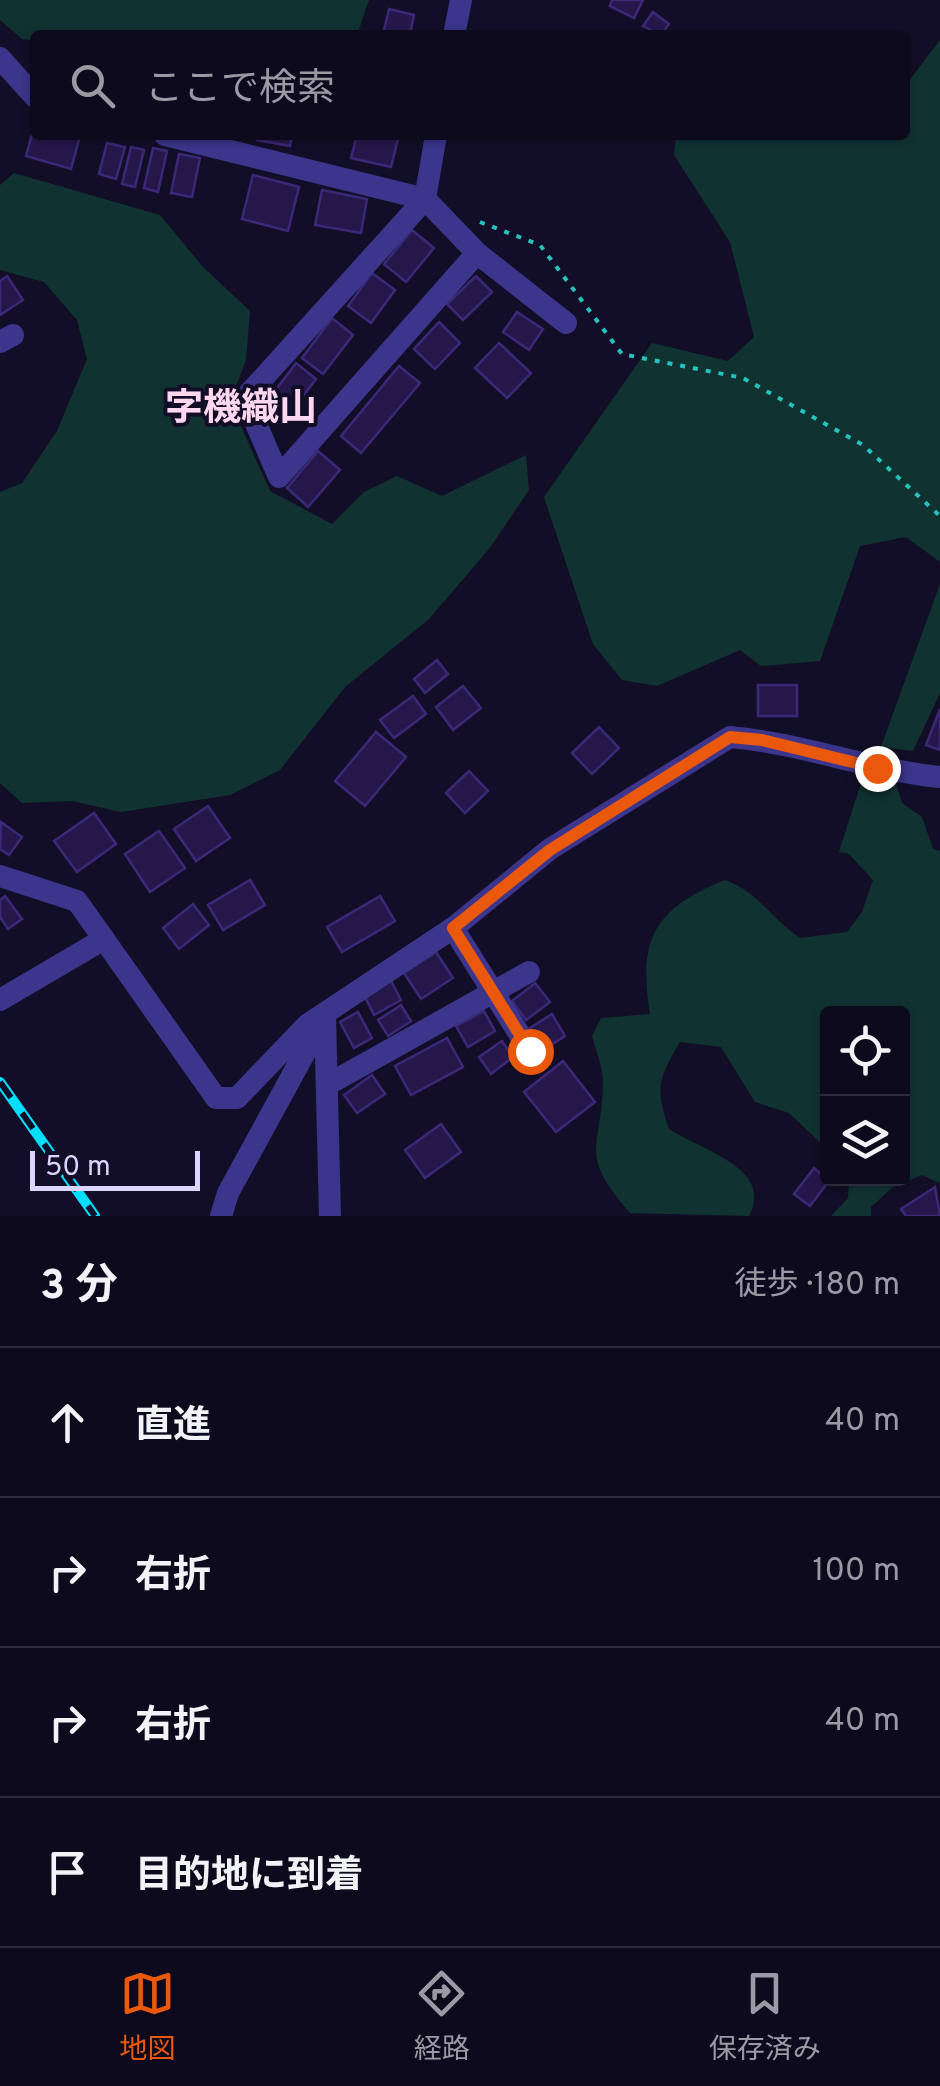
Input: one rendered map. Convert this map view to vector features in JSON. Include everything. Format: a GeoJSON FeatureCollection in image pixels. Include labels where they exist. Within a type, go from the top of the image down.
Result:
{"type":"FeatureCollection","features":[{"type":"Feature","properties":{"kind":"street"},"geometry":{"type":"LineString","coordinates":[[455,30],[460,0]]}},
{"type":"Feature","properties":{"kind":"street"},"geometry":{"type":"LineString","coordinates":[[0,58],[30,91]]}},
{"type":"Feature","properties":{"kind":"street"},"geometry":{"type":"LineString","coordinates":[[185,140],[425,200],[477,253],[566,323]]}},
{"type":"Feature","properties":{"kind":"street"},"geometry":{"type":"LineString","coordinates":[[435,140],[425,200],[245,398],[278,477],[477,253]]}},
{"type":"Feature","properties":{"kind":"street"},"geometry":{"type":"LineString","coordinates":[[0,876],[77,901],[216,1098],[237,1098],[307,1025],[453,928],[550,850],[730,737],[762,740],[877,768],[940,777]]}},
{"type":"Feature","properties":{"kind":"street"},"geometry":{"type":"LineString","coordinates":[[453,928],[530,1051]]}},
{"type":"Feature","properties":{"kind":"street"},"geometry":{"type":"LineString","coordinates":[[0,1000],[104,938]]}},
{"type":"Feature","properties":{"kind":"street"},"geometry":{"type":"LineString","coordinates":[[327,1085],[530,972]]}},
{"type":"Feature","properties":{"kind":"street"},"geometry":{"type":"LineString","coordinates":[[325,1016],[330,1216]]}},
{"type":"Feature","properties":{"kind":"street"},"geometry":{"type":"LineString","coordinates":[[221,1216],[228,1192],[264,1122],[325,1016]]}},
{"type":"Feature","properties":{"kind":"path"},"geometry":{"type":"LineString","coordinates":[[474,219],[540,246],[622,354],[743,378],[864,444],[940,516]]}},
{"type":"Feature","properties":{"kind":"green space"},"geometry":{"type":"Polygon","coordinates":[[[0,0],[369,0],[359,30],[30,30],[30,40],[22,39],[0,20],[0,0]]]}},
{"type":"Feature","properties":{"kind":"green space"},"geometry":{"type":"Polygon","coordinates":[[[940,40],[940,562],[906,537],[860,546],[820,661],[761,666],[740,650],[657,686],[622,680],[593,644],[544,497],[652,343],[728,361],[754,337],[730,242],[674,155],[676,140],[910,140],[910,79],[940,40]]]}},
{"type":"Feature","properties":{"kind":"green space"},"geometry":{"type":"Polygon","coordinates":[[[14,173],[160,215],[203,267],[250,311],[246,360],[230,402],[270,491],[332,524],[364,492],[397,476],[442,496],[526,455],[529,490],[489,549],[429,619],[345,687],[280,770],[230,795],[121,812],[72,801],[22,803],[0,783],[0,492],[22,483],[57,431],[87,359],[77,320],[44,282],[0,270],[0,185],[14,173]]]}},
{"type":"Feature","properties":{"kind":"green space"},"geometry":{"type":"Polygon","coordinates":[[[940,584],[940,693],[913,751],[881,747],[940,584]]]}},
{"type":"Feature","properties":{"kind":"green space"},"geometry":{"type":"Polygon","coordinates":[[[877,776],[896,784],[902,803],[922,817],[933,849],[940,851],[940,1183],[922,1175],[910,1180],[910,1006],[820,1006],[820,1142],[789,1113],[755,1102],[721,1047],[680,1042],[661,1084],[669,1129],[730,1162],[752,1185],[754,1199],[749,1216],[630,1213],[603,1176],[596,1150],[603,1082],[592,1036],[601,1018],[650,1014],[647,966],[656,930],[681,903],[725,880],[748,892],[800,938],[847,932],[862,912],[873,880],[849,854],[839,852],[860,786],[877,776]]]}},
{"type":"Feature","properties":{"kind":"green space"},"geometry":{"type":"Polygon","coordinates":[[[849,1186],[895,1186],[871,1207],[871,1216],[831,1216],[848,1198],[849,1186]]]}},
{"type":"Feature","properties":{"kind":"building"},"geometry":{"type":"Polygon","coordinates":[[[612,0],[643,0],[634,18],[610,6],[612,0]]]}},
{"type":"Feature","properties":{"kind":"building"},"geometry":{"type":"Polygon","coordinates":[[[389,9],[414,15],[411,30],[384,30],[389,9]]]}},
{"type":"Feature","properties":{"kind":"building"},"geometry":{"type":"Polygon","coordinates":[[[653,12],[669,24],[665,30],[643,26],[653,12]]]}},
{"type":"Feature","properties":{"kind":"building"},"geometry":{"type":"Polygon","coordinates":[[[30,140],[79,140],[71,169],[26,156],[30,140]]]}},
{"type":"Feature","properties":{"kind":"building"},"geometry":{"type":"Polygon","coordinates":[[[257,140],[291,140],[290,146],[257,140]]]}},
{"type":"Feature","properties":{"kind":"building"},"geometry":{"type":"Polygon","coordinates":[[[356,140],[398,140],[391,167],[351,158],[356,140]]]}},
{"type":"Feature","properties":{"kind":"building"},"geometry":{"type":"Polygon","coordinates":[[[107,143],[125,147],[116,179],[99,174],[107,143]]]}},
{"type":"Feature","properties":{"kind":"building"},"geometry":{"type":"Polygon","coordinates":[[[131,147],[144,150],[135,187],[122,184],[131,147]]]}},
{"type":"Feature","properties":{"kind":"building"},"geometry":{"type":"Polygon","coordinates":[[[153,148],[167,151],[158,192],[144,188],[153,148]]]}},
{"type":"Feature","properties":{"kind":"building"},"geometry":{"type":"Polygon","coordinates":[[[179,154],[200,158],[192,197],[171,193],[179,154]]]}},
{"type":"Feature","properties":{"kind":"building"},"geometry":{"type":"Polygon","coordinates":[[[253,175],[299,187],[288,231],[242,219],[253,175]]]}},
{"type":"Feature","properties":{"kind":"building"},"geometry":{"type":"Polygon","coordinates":[[[322,190],[367,199],[361,233],[315,225],[322,190]]]}},
{"type":"Feature","properties":{"kind":"building"},"geometry":{"type":"Polygon","coordinates":[[[412,230],[434,248],[406,282],[384,264],[412,230]]]}},
{"type":"Feature","properties":{"kind":"building"},"geometry":{"type":"Polygon","coordinates":[[[372,273],[395,290],[371,323],[348,306],[372,273]]]}},
{"type":"Feature","properties":{"kind":"building"},"geometry":{"type":"Polygon","coordinates":[[[7,276],[23,300],[0,315],[0,281],[7,276]]]}},
{"type":"Feature","properties":{"kind":"building"},"geometry":{"type":"Polygon","coordinates":[[[476,276],[492,292],[463,320],[447,304],[476,276]]]}},
{"type":"Feature","properties":{"kind":"building"},"geometry":{"type":"Polygon","coordinates":[[[517,312],[543,329],[529,350],[503,332],[517,312]]]}},
{"type":"Feature","properties":{"kind":"building"},"geometry":{"type":"Polygon","coordinates":[[[332,318],[353,335],[323,374],[302,358],[332,318]]]}},
{"type":"Feature","properties":{"kind":"building"},"geometry":{"type":"Polygon","coordinates":[[[439,322],[460,343],[435,369],[414,349],[439,322]]]}},
{"type":"Feature","properties":{"kind":"building"},"geometry":{"type":"Polygon","coordinates":[[[499,343],[531,373],[507,398],[475,368],[499,343]]]}},
{"type":"Feature","properties":{"kind":"building"},"geometry":{"type":"Polygon","coordinates":[[[296,363],[316,379],[286,419],[265,404],[296,363]]]}},
{"type":"Feature","properties":{"kind":"building"},"geometry":{"type":"Polygon","coordinates":[[[399,366],[420,383],[361,453],[341,436],[399,366]]]}},
{"type":"Feature","properties":{"kind":"building"},"geometry":{"type":"Polygon","coordinates":[[[318,451],[340,470],[308,507],[287,488],[318,451]]]}},
{"type":"Feature","properties":{"kind":"building"},"geometry":{"type":"Polygon","coordinates":[[[437,660],[448,674],[425,693],[414,679],[437,660]]]}},
{"type":"Feature","properties":{"kind":"building"},"geometry":{"type":"Polygon","coordinates":[[[758,685],[797,685],[797,716],[758,716],[758,685]]]}},
{"type":"Feature","properties":{"kind":"building"},"geometry":{"type":"Polygon","coordinates":[[[463,686],[481,708],[453,730],[436,707],[463,686]]]}},
{"type":"Feature","properties":{"kind":"building"},"geometry":{"type":"Polygon","coordinates":[[[413,696],[426,714],[394,738],[380,720],[413,696]]]}},
{"type":"Feature","properties":{"kind":"building"},"geometry":{"type":"Polygon","coordinates":[[[940,709],[940,750],[926,745],[940,709]]]}},
{"type":"Feature","properties":{"kind":"building"},"geometry":{"type":"Polygon","coordinates":[[[599,727],[619,748],[592,774],[572,753],[599,727]]]}},
{"type":"Feature","properties":{"kind":"building"},"geometry":{"type":"Polygon","coordinates":[[[376,732],[406,757],[365,806],[335,781],[376,732]]]}},
{"type":"Feature","properties":{"kind":"building"},"geometry":{"type":"Polygon","coordinates":[[[469,771],[488,791],[465,813],[446,793],[469,771]]]}},
{"type":"Feature","properties":{"kind":"building"},"geometry":{"type":"Polygon","coordinates":[[[208,806],[230,838],[196,861],[174,829],[208,806]]]}},
{"type":"Feature","properties":{"kind":"building"},"geometry":{"type":"Polygon","coordinates":[[[94,813],[116,844],[77,872],[54,841],[94,813]]]}},
{"type":"Feature","properties":{"kind":"building"},"geometry":{"type":"Polygon","coordinates":[[[1,822],[22,837],[9,855],[0,849],[1,822]]]}},
{"type":"Feature","properties":{"kind":"building"},"geometry":{"type":"Polygon","coordinates":[[[159,831],[185,868],[150,892],[125,854],[159,831]]]}},
{"type":"Feature","properties":{"kind":"building"},"geometry":{"type":"Polygon","coordinates":[[[250,880],[265,905],[223,930],[208,905],[250,880]]]}},
{"type":"Feature","properties":{"kind":"building"},"geometry":{"type":"Polygon","coordinates":[[[5,896],[22,919],[8,929],[0,917],[0,900],[5,896]]]}},
{"type":"Feature","properties":{"kind":"building"},"geometry":{"type":"Polygon","coordinates":[[[380,896],[395,921],[342,952],[327,927],[380,896]]]}},
{"type":"Feature","properties":{"kind":"building"},"geometry":{"type":"Polygon","coordinates":[[[193,904],[209,925],[179,949],[163,928],[193,904]]]}},
{"type":"Feature","properties":{"kind":"building"},"geometry":{"type":"Polygon","coordinates":[[[436,952],[453,978],[421,999],[404,973],[436,952]]]}},
{"type":"Feature","properties":{"kind":"building"},"geometry":{"type":"Polygon","coordinates":[[[391,981],[401,1000],[374,1015],[364,995],[391,981]]]}},
{"type":"Feature","properties":{"kind":"building"},"geometry":{"type":"Polygon","coordinates":[[[535,983],[550,1002],[526,1020],[512,1001],[535,983]]]}},
{"type":"Feature","properties":{"kind":"building"},"geometry":{"type":"Polygon","coordinates":[[[401,1005],[411,1021],[388,1036],[378,1020],[401,1005]]]}},
{"type":"Feature","properties":{"kind":"building"},"geometry":{"type":"Polygon","coordinates":[[[484,1011],[495,1031],[468,1047],[456,1026],[484,1011]]]}},
{"type":"Feature","properties":{"kind":"building"},"geometry":{"type":"Polygon","coordinates":[[[358,1012],[372,1038],[354,1048],[340,1022],[358,1012]]]}},
{"type":"Feature","properties":{"kind":"building"},"geometry":{"type":"Polygon","coordinates":[[[552,1014],[565,1036],[543,1050],[530,1028],[552,1014]]]}},
{"type":"Feature","properties":{"kind":"building"},"geometry":{"type":"Polygon","coordinates":[[[447,1038],[463,1067],[411,1095],[395,1066],[447,1038]]]}},
{"type":"Feature","properties":{"kind":"building"},"geometry":{"type":"Polygon","coordinates":[[[502,1041],[513,1057],[491,1074],[479,1057],[502,1041]]]}},
{"type":"Feature","properties":{"kind":"building"},"geometry":{"type":"Polygon","coordinates":[[[563,1061],[595,1102],[556,1132],[524,1092],[563,1061]]]}},
{"type":"Feature","properties":{"kind":"building"},"geometry":{"type":"Polygon","coordinates":[[[372,1075],[385,1094],[357,1113],[344,1095],[372,1075]]]}},
{"type":"Feature","properties":{"kind":"building"},"geometry":{"type":"Polygon","coordinates":[[[441,1124],[461,1152],[425,1178],[405,1150],[441,1124]]]}},
{"type":"Feature","properties":{"kind":"building"},"geometry":{"type":"Polygon","coordinates":[[[814,1168],[820,1173],[820,1186],[825,1186],[810,1206],[794,1194],[814,1168]]]}},
{"type":"Feature","properties":{"kind":"building"},"geometry":{"type":"Polygon","coordinates":[[[935,1187],[940,1216],[906,1216],[901,1209],[935,1187]]]}},
{"type":"Feature","properties":{"kind":"railway"},"geometry":{"type":"LineString","coordinates":[[0,1082],[95,1216]]}},
{"type":"Feature","properties":{"kind":"district","name":"字機織山"},"geometry":{"type":"Point","coordinates":[241,407]}},
{"type":"Feature","properties":{"kind":"route"},"geometry":{"type":"LineString","coordinates":[[530,1051],[453,928],[550,850],[730,737],[762,740],[877,768]]}}]}
